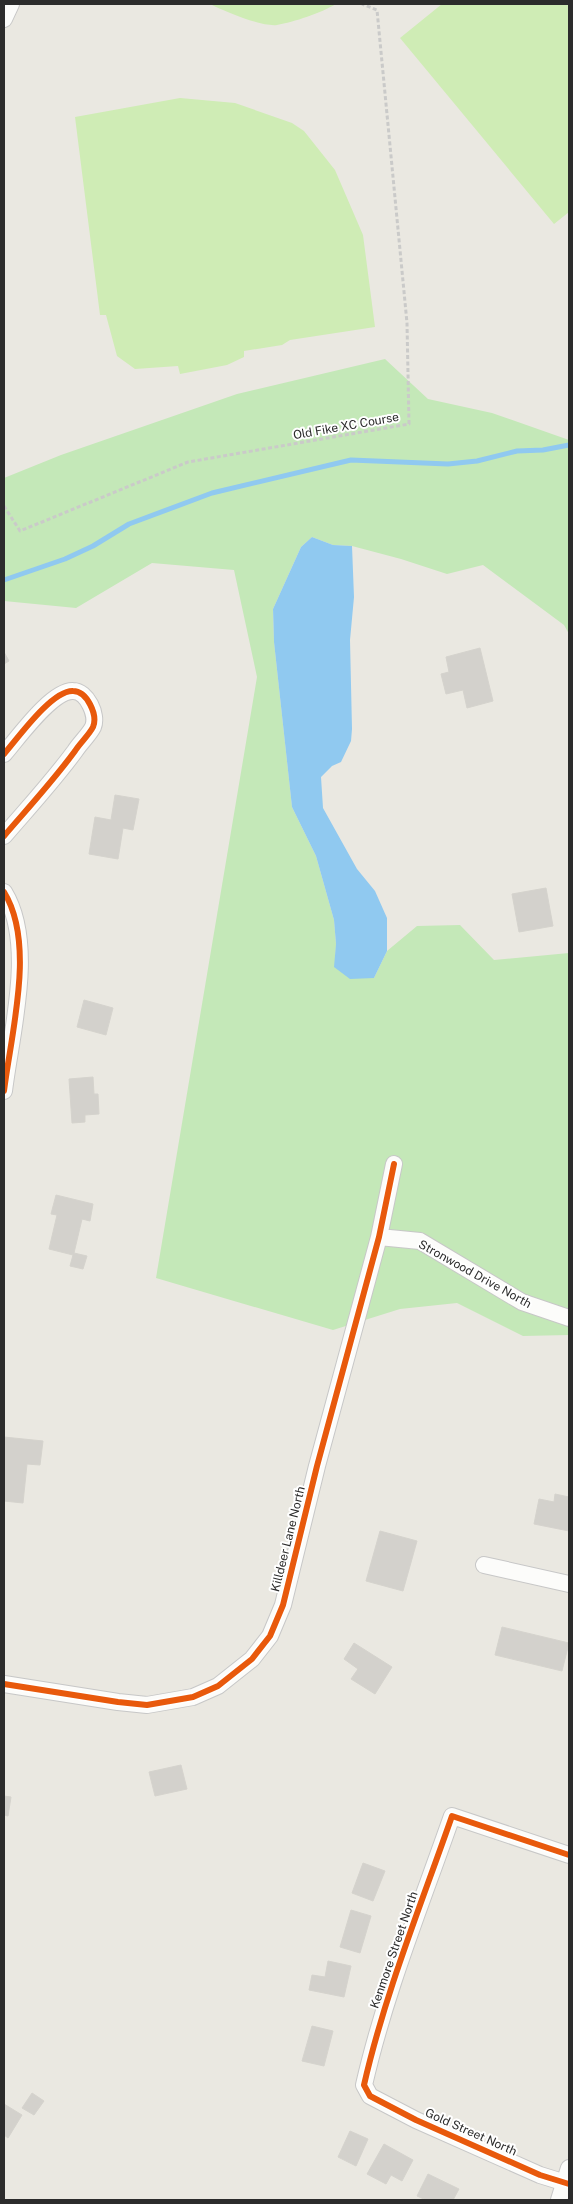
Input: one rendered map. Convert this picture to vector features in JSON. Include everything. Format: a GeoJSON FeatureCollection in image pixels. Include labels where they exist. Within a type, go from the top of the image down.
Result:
{"type":"FeatureCollection","features":[{"type":"Feature","properties":{"kind":"street"},"geometry":{"type":"LineString","coordinates":[[4,19],[11,4]]}},
{"type":"Feature","properties":{"kind":"street"},"geometry":{"type":"LineString","coordinates":[[4,754],[58,695],[73,691],[81,694],[88,701],[94,712],[92,727],[60,770],[4,836]]}},
{"type":"Feature","properties":{"kind":"street"},"geometry":{"type":"LineString","coordinates":[[4,892],[14,914],[19,936],[20,966],[4,1091]]}},
{"type":"Feature","properties":{"kind":"street","name":"Killdeer Lane North"},"geometry":{"type":"LineString","coordinates":[[4,1684],[118,1702],[147,1704],[193,1697],[218,1686],[252,1659],[270,1636],[283,1605],[320,1456],[379,1237],[394,1164]]}},
{"type":"Feature","properties":{"kind":"street","name":"Stronwood Drive North"},"geometry":{"type":"LineString","coordinates":[[379,1237],[420,1242],[522,1302],[569,1318]]}},
{"type":"Feature","properties":{"kind":"street"},"geometry":{"type":"LineString","coordinates":[[484,1565],[569,1584]]}},
{"type":"Feature","properties":{"kind":"street","name":"Kenmore Street North"},"geometry":{"type":"LineString","coordinates":[[368,2092],[364,2085],[372,2050],[398,1969],[452,1816],[569,1855]]}},
{"type":"Feature","properties":{"kind":"street","name":"Gold Street North"},"geometry":{"type":"LineString","coordinates":[[368,2092],[370,2096],[438,2131],[540,2175],[568,2178]]}},
{"type":"Feature","properties":{"kind":"street"},"geometry":{"type":"LineString","coordinates":[[559,2200],[568,2178]]}},
{"type":"Feature","properties":{"kind":"green space"},"geometry":{"type":"Polygon","coordinates":[[[210,4],[336,4],[307,17],[291,22],[270,25],[252,21],[210,4]]]}},
{"type":"Feature","properties":{"kind":"green space"},"geometry":{"type":"Polygon","coordinates":[[[442,4],[569,4],[569,212],[554,224],[400,38],[442,4]]]}},
{"type":"Feature","properties":{"kind":"green space"},"geometry":{"type":"Polygon","coordinates":[[[180,98],[235,103],[292,123],[304,131],[335,170],[363,235],[375,327],[290,340],[282,345],[244,351],[244,357],[227,365],[180,374],[178,366],[135,369],[117,356],[106,315],[100,315],[75,117],[180,98]]]}},
{"type":"Feature","properties":{"kind":"green space"},"geometry":{"type":"Polygon","coordinates":[[[385,359],[428,399],[492,413],[569,440],[569,634],[564,625],[483,565],[447,574],[401,559],[352,546],[333,545],[312,537],[301,547],[273,609],[274,642],[292,807],[316,856],[334,920],[335,967],[374,978],[387,951],[417,926],[460,925],[494,960],[569,953],[569,1335],[523,1336],[457,1303],[400,1309],[333,1330],[156,1278],[257,677],[234,570],[152,563],[76,608],[4,601],[4,478],[61,455],[237,394],[385,359]]]}},
{"type":"Feature","properties":{"kind":"water"},"geometry":{"type":"Polygon","coordinates":[[[312,537],[333,545],[352,546],[354,597],[350,640],[351,741],[341,762],[332,766],[321,777],[323,808],[357,869],[375,891],[387,918],[387,951],[374,978],[350,979],[334,967],[336,944],[334,920],[316,856],[292,807],[274,642],[273,609],[301,547],[312,537]]]}},
{"type":"Feature","properties":{"kind":"building"},"geometry":{"type":"Polygon","coordinates":[[[480,648],[493,701],[467,708],[463,690],[446,694],[441,674],[449,672],[446,657],[480,648]]]}},
{"type":"Feature","properties":{"kind":"building"},"geometry":{"type":"Polygon","coordinates":[[[4,652],[9,661],[4,664],[4,652]]]}},
{"type":"Feature","properties":{"kind":"building"},"geometry":{"type":"Polygon","coordinates":[[[115,795],[139,799],[133,830],[123,828],[118,859],[89,854],[95,817],[111,820],[115,795]]]}},
{"type":"Feature","properties":{"kind":"building"},"geometry":{"type":"Polygon","coordinates":[[[546,888],[553,926],[519,932],[512,894],[546,888]]]}},
{"type":"Feature","properties":{"kind":"building"},"geometry":{"type":"Polygon","coordinates":[[[84,1000],[113,1008],[106,1035],[77,1027],[84,1000]]]}},
{"type":"Feature","properties":{"kind":"building"},"geometry":{"type":"Polygon","coordinates":[[[93,1077],[94,1094],[98,1094],[99,1114],[85,1115],[85,1122],[72,1123],[69,1079],[93,1077]]]}},
{"type":"Feature","properties":{"kind":"building"},"geometry":{"type":"Polygon","coordinates":[[[56,1195],[93,1204],[90,1221],[82,1219],[74,1253],[87,1256],[83,1269],[70,1266],[73,1255],[49,1249],[57,1215],[51,1214],[56,1195]]]}},
{"type":"Feature","properties":{"kind":"building"},"geometry":{"type":"Polygon","coordinates":[[[4,1437],[43,1441],[40,1465],[27,1464],[23,1503],[4,1501],[4,1437]]]}},
{"type":"Feature","properties":{"kind":"building"},"geometry":{"type":"Polygon","coordinates":[[[555,1494],[569,1497],[569,1531],[534,1524],[539,1499],[554,1502],[555,1494]]]}},
{"type":"Feature","properties":{"kind":"building"},"geometry":{"type":"Polygon","coordinates":[[[380,1531],[417,1541],[403,1591],[366,1581],[380,1531]]]}},
{"type":"Feature","properties":{"kind":"building"},"geometry":{"type":"Polygon","coordinates":[[[502,1627],[569,1643],[562,1671],[495,1655],[502,1627]]]}},
{"type":"Feature","properties":{"kind":"building"},"geometry":{"type":"Polygon","coordinates":[[[354,1643],[392,1667],[375,1694],[351,1679],[358,1669],[344,1659],[354,1643]]]}},
{"type":"Feature","properties":{"kind":"building"},"geometry":{"type":"Polygon","coordinates":[[[181,1765],[187,1789],[155,1796],[149,1772],[181,1765]]]}},
{"type":"Feature","properties":{"kind":"building"},"geometry":{"type":"Polygon","coordinates":[[[4,1796],[11,1797],[8,1816],[4,1815],[4,1796]]]}},
{"type":"Feature","properties":{"kind":"building"},"geometry":{"type":"Polygon","coordinates":[[[363,1863],[385,1871],[373,1901],[352,1893],[363,1863]]]}},
{"type":"Feature","properties":{"kind":"building"},"geometry":{"type":"Polygon","coordinates":[[[351,1910],[371,1916],[360,1953],[340,1947],[351,1910]]]}},
{"type":"Feature","properties":{"kind":"building"},"geometry":{"type":"Polygon","coordinates":[[[328,1961],[351,1966],[344,1997],[309,1990],[312,1975],[325,1977],[328,1961]]]}},
{"type":"Feature","properties":{"kind":"building"},"geometry":{"type":"Polygon","coordinates":[[[312,2026],[333,2031],[324,2066],[302,2061],[312,2026]]]}},
{"type":"Feature","properties":{"kind":"building"},"geometry":{"type":"Polygon","coordinates":[[[32,2093],[44,2101],[34,2115],[22,2108],[32,2093]]]}},
{"type":"Feature","properties":{"kind":"building"},"geometry":{"type":"Polygon","coordinates":[[[4,2104],[22,2115],[8,2138],[4,2135],[4,2104]]]}},
{"type":"Feature","properties":{"kind":"building"},"geometry":{"type":"Polygon","coordinates":[[[350,2131],[368,2139],[356,2166],[338,2157],[350,2131]]]}},
{"type":"Feature","properties":{"kind":"building"},"geometry":{"type":"Polygon","coordinates":[[[384,2144],[413,2160],[402,2181],[391,2175],[386,2184],[367,2174],[384,2144]]]}},
{"type":"Feature","properties":{"kind":"building"},"geometry":{"type":"Polygon","coordinates":[[[428,2174],[459,2189],[453,2200],[426,2200],[417,2196],[428,2174]]]}},
{"type":"Feature","properties":{"kind":"waterway"},"geometry":{"type":"LineString","coordinates":[[4,580],[65,559],[93,546],[129,524],[212,493],[351,460],[448,464],[477,461],[517,451],[543,450],[569,445]]}},
{"type":"Feature","properties":{"kind":"cycle path"},"geometry":{"type":"LineString","coordinates":[[4,754],[36,716],[55,698],[73,691],[78,692],[87,699],[93,710],[93,727],[67,762],[4,836]]}},
{"type":"Feature","properties":{"kind":"cycle path"},"geometry":{"type":"LineString","coordinates":[[4,892],[13,913],[18,937],[20,963],[16,1016],[4,1091]]}},
{"type":"Feature","properties":{"kind":"cycle path"},"geometry":{"type":"LineString","coordinates":[[4,1684],[147,1705],[193,1697],[218,1686],[252,1659],[270,1636],[283,1605],[317,1466],[379,1237],[394,1164]]}},
{"type":"Feature","properties":{"kind":"cycle path"},"geometry":{"type":"LineString","coordinates":[[569,1855],[452,1816],[393,1983],[364,2085],[370,2096],[416,2120],[540,2175],[569,2184]]}}]}
